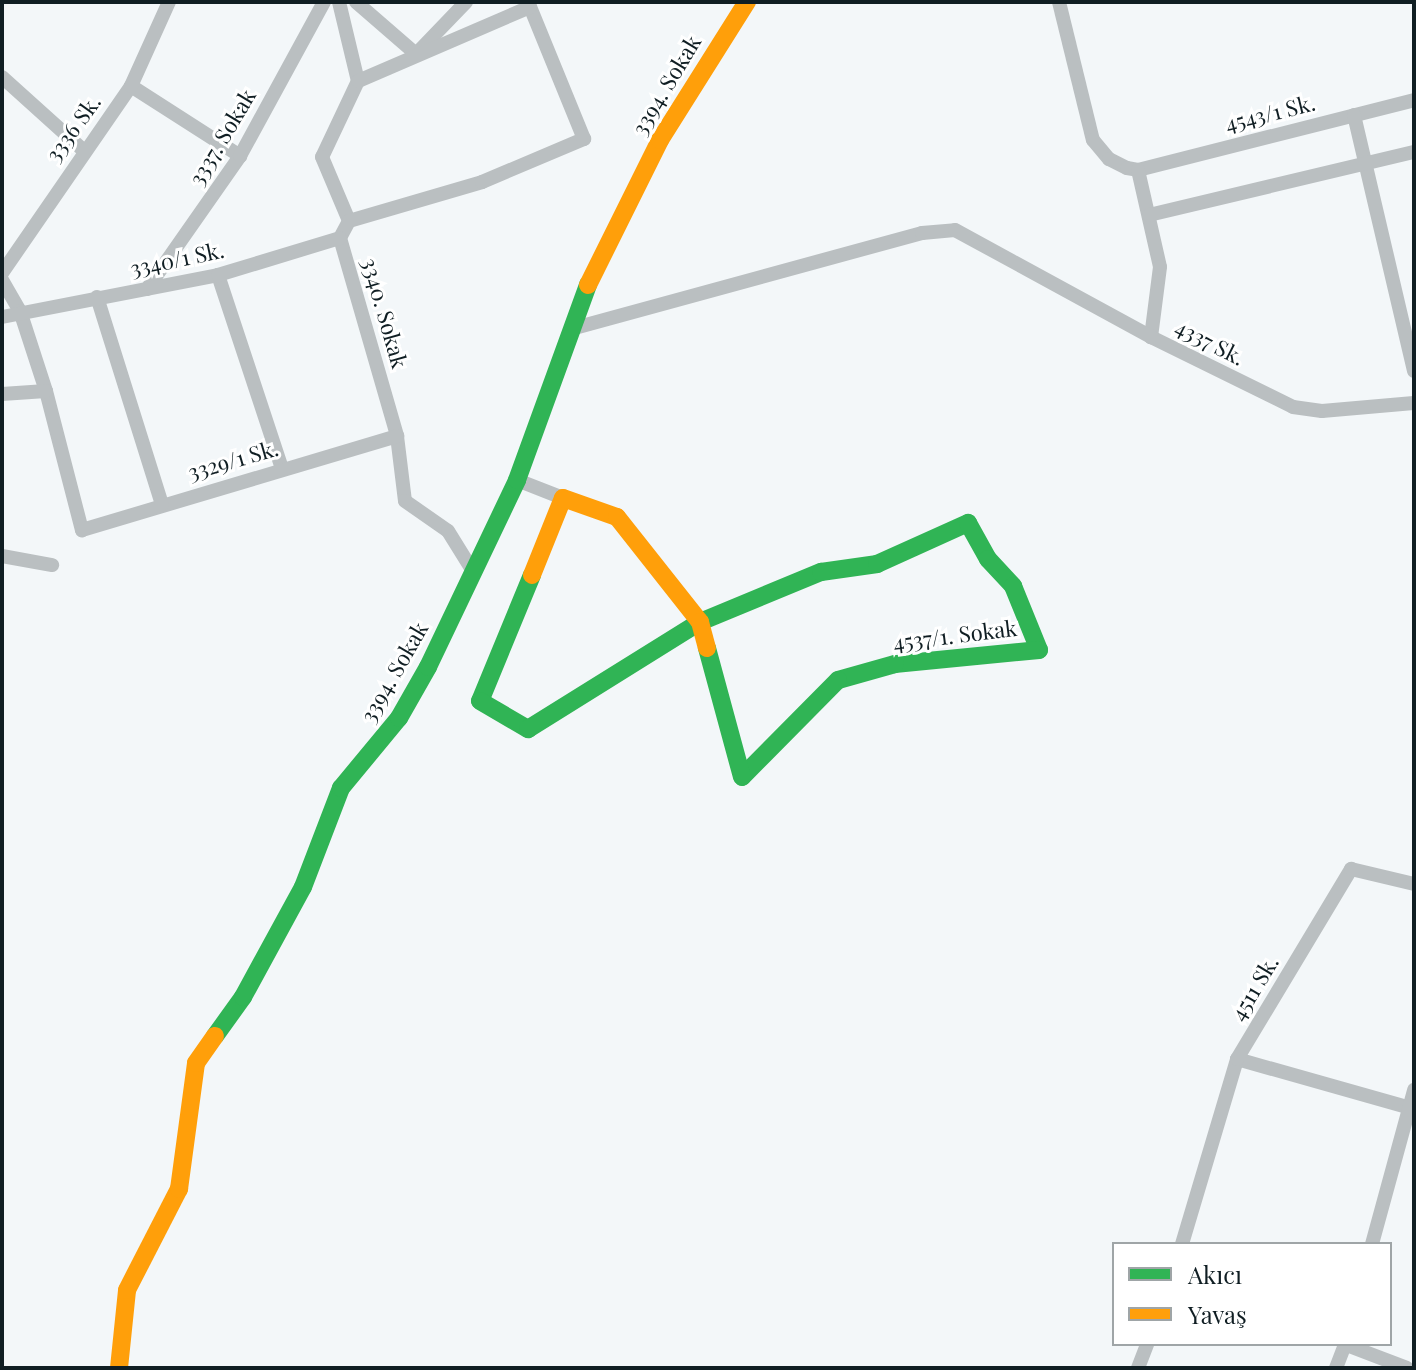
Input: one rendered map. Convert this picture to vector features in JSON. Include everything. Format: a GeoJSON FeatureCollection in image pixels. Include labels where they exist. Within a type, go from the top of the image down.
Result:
{"type":"FeatureCollection","features":[{"type":"Feature","properties":{"kind":"street","name":"3336 Sk."},"geometry":{"type":"LineString","coordinates":[[2,273],[82,149],[131,86],[169,2]]}},
{"type":"Feature","properties":{"kind":"street","name":"3337. Sokak"},"geometry":{"type":"LineString","coordinates":[[147,289],[240,156],[324,2]]}},
{"type":"Feature","properties":{"kind":"street"},"geometry":{"type":"LineString","coordinates":[[339,2],[358,81],[322,157],[349,221],[482,182],[584,139],[530,7],[358,81]]}},
{"type":"Feature","properties":{"kind":"street"},"geometry":{"type":"LineString","coordinates":[[356,2],[416,54]]}},
{"type":"Feature","properties":{"kind":"street"},"geometry":{"type":"LineString","coordinates":[[416,54],[466,2]]}},
{"type":"Feature","properties":{"kind":"street","name":"3394. Sokak"},"geometry":{"type":"LineString","coordinates":[[119,1368],[127,1290],[179,1189],[196,1063],[243,997],[314,867],[341,788],[407,705],[517,480],[599,253],[706,62],[747,2]]}},
{"type":"Feature","properties":{"kind":"street"},"geometry":{"type":"LineString","coordinates":[[1059,2],[1093,140],[1109,159],[1138,170]]}},
{"type":"Feature","properties":{"kind":"street"},"geometry":{"type":"LineString","coordinates":[[2,77],[82,149]]}},
{"type":"Feature","properties":{"kind":"street"},"geometry":{"type":"LineString","coordinates":[[131,86],[240,156]]}},
{"type":"Feature","properties":{"kind":"street","name":"4543/1 Sk."},"geometry":{"type":"LineString","coordinates":[[1138,170],[1414,100]]}},
{"type":"Feature","properties":{"kind":"street"},"geometry":{"type":"LineString","coordinates":[[1354,115],[1414,371]]}},
{"type":"Feature","properties":{"kind":"street"},"geometry":{"type":"LineString","coordinates":[[1149,215],[1414,152]]}},
{"type":"Feature","properties":{"kind":"street","name":"4337 Sk."},"geometry":{"type":"LineString","coordinates":[[1138,170],[1160,267],[1151,337],[1293,407],[1322,411],[1414,403]]}},
{"type":"Feature","properties":{"kind":"street","name":"3340. Sokak"},"geometry":{"type":"LineString","coordinates":[[349,221],[340,238],[397,436],[405,501],[448,531],[474,573]]}},
{"type":"Feature","properties":{"kind":"street"},"geometry":{"type":"LineString","coordinates":[[571,329],[922,233],[955,230],[1151,337]]}},
{"type":"Feature","properties":{"kind":"street","name":"3340/1 Sk."},"geometry":{"type":"LineString","coordinates":[[2,317],[20,311],[218,275],[340,238]]}},
{"type":"Feature","properties":{"kind":"street"},"geometry":{"type":"LineString","coordinates":[[218,275],[282,469]]}},
{"type":"Feature","properties":{"kind":"street"},"geometry":{"type":"LineString","coordinates":[[2,280],[20,311],[46,391],[2,394]]}},
{"type":"Feature","properties":{"kind":"street"},"geometry":{"type":"LineString","coordinates":[[97,297],[162,504]]}},
{"type":"Feature","properties":{"kind":"street","name":"3329/1 Sk."},"geometry":{"type":"LineString","coordinates":[[46,391],[82,530],[397,436]]}},
{"type":"Feature","properties":{"kind":"street"},"geometry":{"type":"LineString","coordinates":[[517,480],[563,498]]}},
{"type":"Feature","properties":{"kind":"street","name":"4537/1. Sokak"},"geometry":{"type":"LineString","coordinates":[[700,622],[528,729],[480,701],[563,498],[617,517],[700,622],[742,777],[838,680],[895,664],[1039,650],[1013,586],[988,559],[968,523],[877,564],[821,572],[700,622]]}},
{"type":"Feature","properties":{"kind":"street"},"geometry":{"type":"LineString","coordinates":[[2,556],[52,565]]}},
{"type":"Feature","properties":{"kind":"street","name":"4511 Sk."},"geometry":{"type":"LineString","coordinates":[[1183,1242],[1237,1059],[1351,869],[1414,884]]}},
{"type":"Feature","properties":{"kind":"street"},"geometry":{"type":"LineString","coordinates":[[1237,1059],[1412,1108]]}},
{"type":"Feature","properties":{"kind":"street"},"geometry":{"type":"LineString","coordinates":[[1373,1242],[1412,1108],[1414,1090]]}},
{"type":"Feature","properties":{"kind":"street"},"geometry":{"type":"LineString","coordinates":[[1138,1368],[1146,1346]]}},
{"type":"Feature","properties":{"kind":"street"},"geometry":{"type":"LineString","coordinates":[[1336,1368],[1344,1346]]}},
{"type":"Feature","properties":{"kind":"street"},"geometry":{"type":"LineString","coordinates":[[1350,1346],[1407,1368]]}},
{"type":"Feature","properties":{"kind":"traffic: fast"},"geometry":{"type":"LineString","coordinates":[[215,1036],[243,997],[303,887],[341,788],[399,718],[428,667],[517,480],[588,285]]}},
{"type":"Feature","properties":{"kind":"traffic: fast"},"geometry":{"type":"LineString","coordinates":[[700,622],[821,572],[877,564],[968,523],[988,559],[1013,586],[1039,650],[895,664],[838,680],[742,777],[707,648]]}},
{"type":"Feature","properties":{"kind":"traffic: fast"},"geometry":{"type":"LineString","coordinates":[[532,575],[480,701],[528,729],[700,622]]}},
{"type":"Feature","properties":{"kind":"traffic: slow"},"geometry":{"type":"LineString","coordinates":[[588,285],[660,140],[747,2]]}},
{"type":"Feature","properties":{"kind":"traffic: slow"},"geometry":{"type":"LineString","coordinates":[[532,575],[563,498],[617,517],[700,622],[707,648]]}},
{"type":"Feature","properties":{"kind":"traffic: slow"},"geometry":{"type":"LineString","coordinates":[[119,1368],[127,1290],[179,1189],[196,1063],[215,1036]]}}]}
